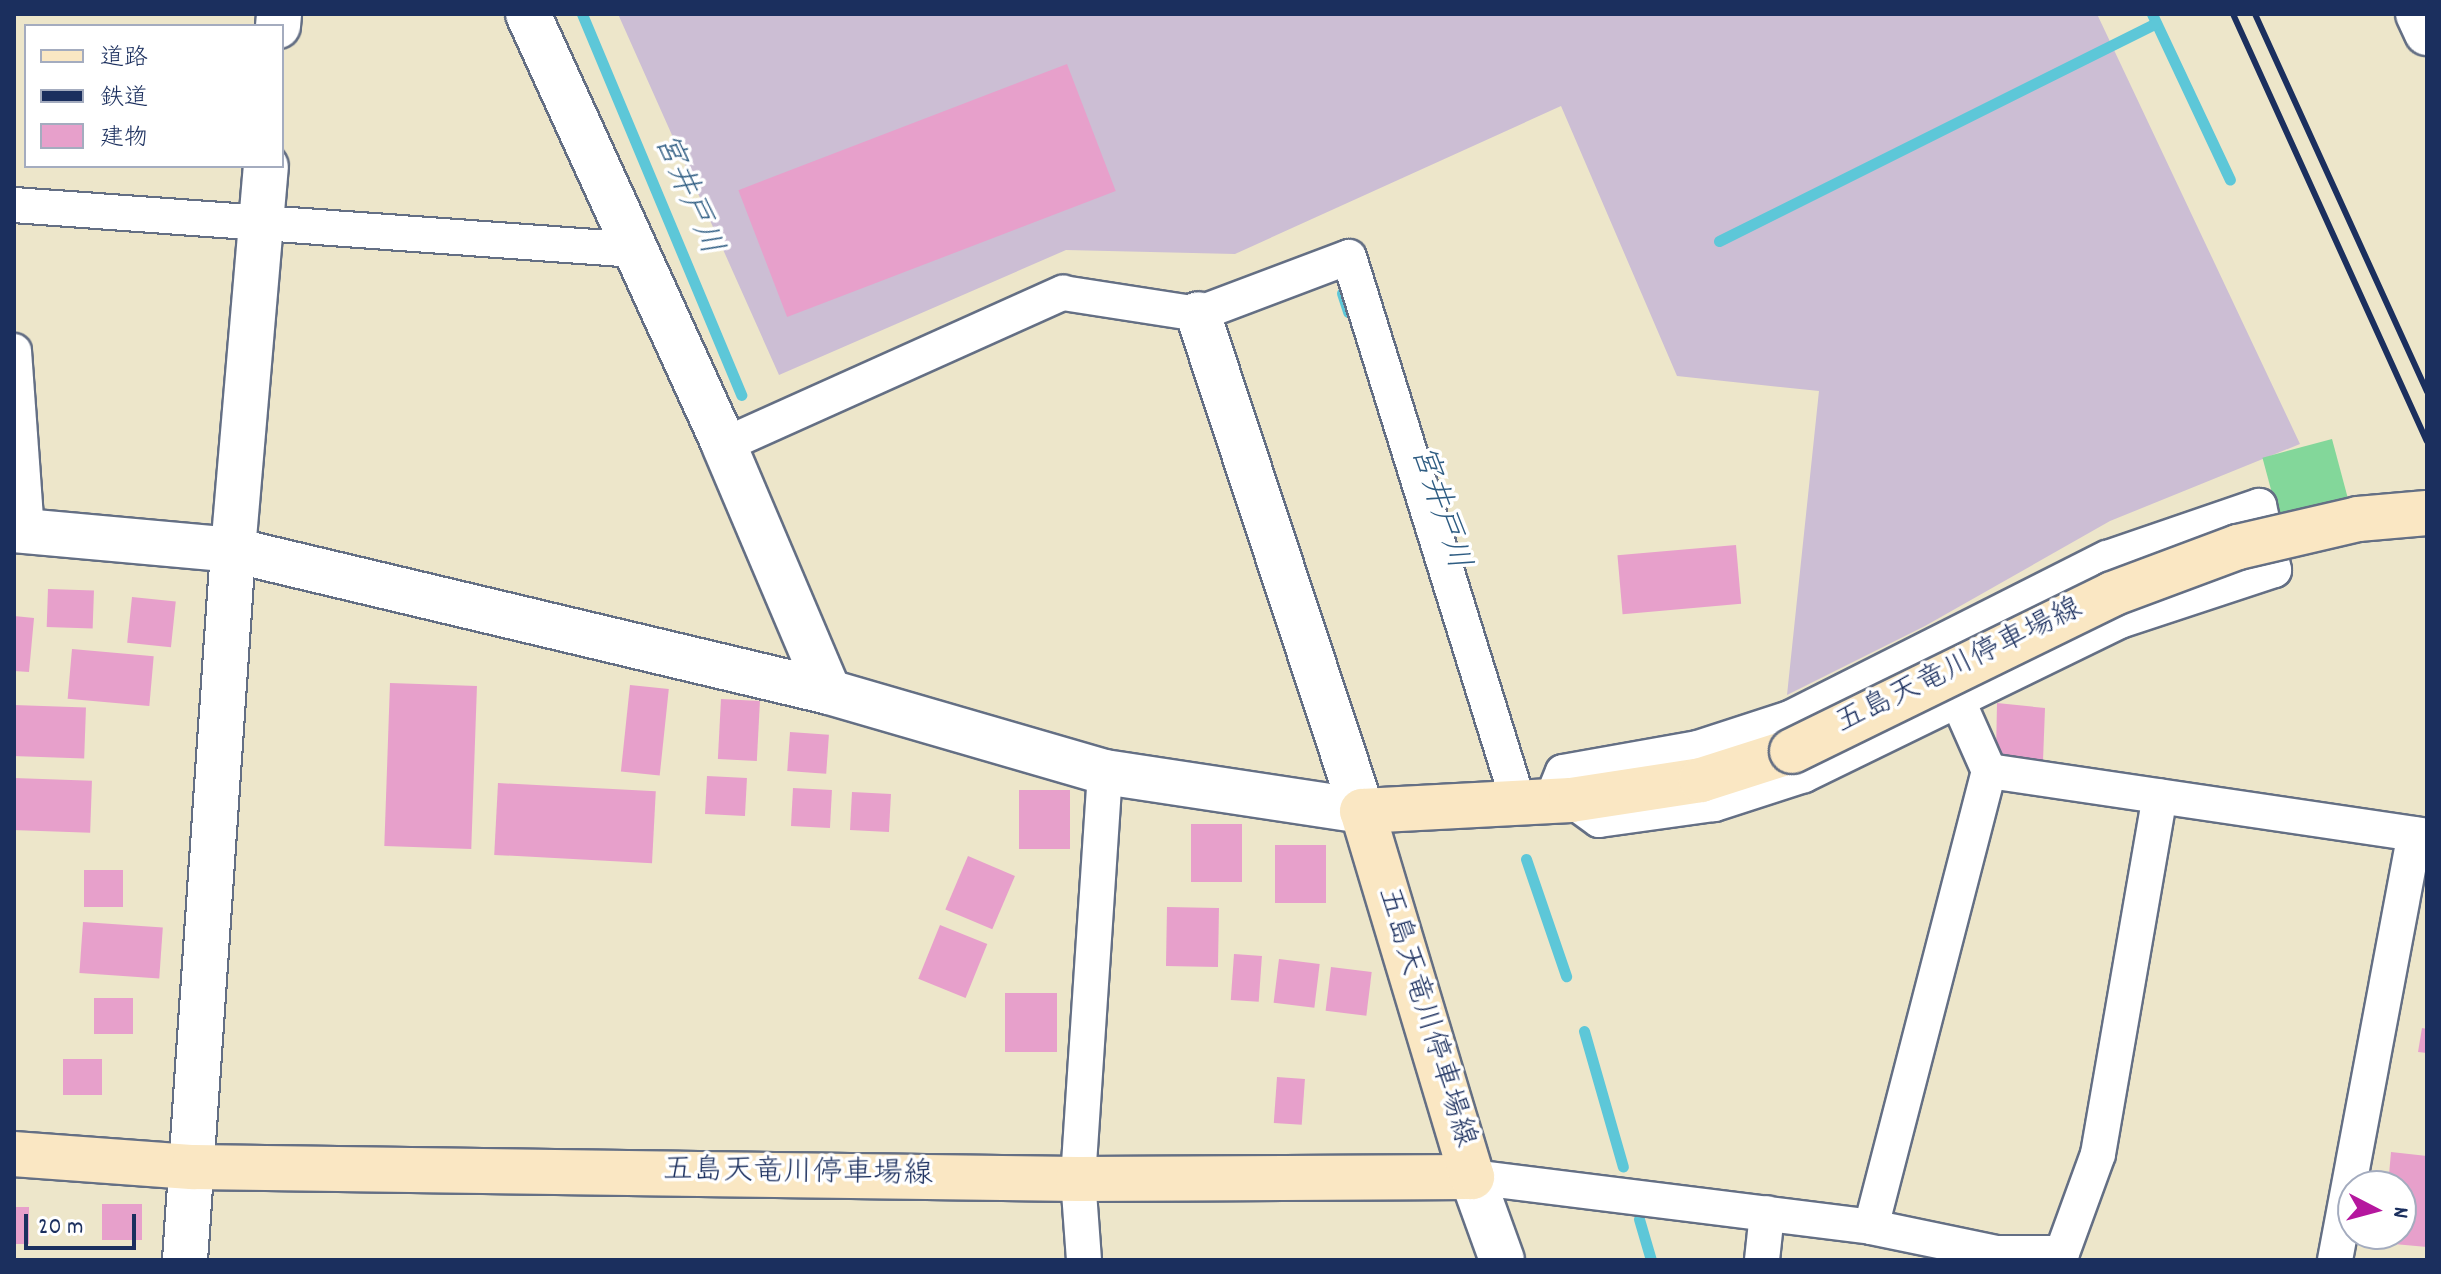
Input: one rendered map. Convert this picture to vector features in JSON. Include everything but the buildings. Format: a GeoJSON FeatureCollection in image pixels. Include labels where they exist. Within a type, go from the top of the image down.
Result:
{"type":"FeatureCollection","features":[{"type":"Feature","properties":{"kind":"main road","name":"五島天竜川停車場線"},"geometry":{"type":"LineString","coordinates":[[14,1154],[193,1167],[1078,1179],[1472,1177],[1362,811],[1547,802],[1701,780],[1792,751],[1974,659],[2112,594],[2196,562],[2238,547],[2358,519],[2427,513]]}},
{"type":"Feature","properties":{"kind":"street"},"geometry":{"type":"LineString","coordinates":[[528,14],[724,445],[829,692]]}},
{"type":"Feature","properties":{"kind":"street"},"geometry":{"type":"LineString","coordinates":[[2418,14],[2427,33]]}},
{"type":"Feature","properties":{"kind":"street"},"geometry":{"type":"LineString","coordinates":[[185,1260],[233,550],[266,168]]}},
{"type":"Feature","properties":{"kind":"street"},"geometry":{"type":"LineString","coordinates":[[14,205],[635,250]]}},
{"type":"Feature","properties":{"kind":"street"},"geometry":{"type":"LineString","coordinates":[[724,445],[1063,293],[1198,314],[1349,257],[1547,802]]}},
{"type":"Feature","properties":{"kind":"street"},"geometry":{"type":"LineString","coordinates":[[14,351],[20,530],[233,550],[829,692],[1105,772],[1362,811],[1198,314]]}},
{"type":"Feature","properties":{"kind":"street"},"geometry":{"type":"LineString","coordinates":[[2259,506],[2274,570],[2120,621],[1804,775],[1714,804],[1599,820],[1547,802],[1563,772],[1698,748],[1790,718],[2107,558],[2259,506]]}},
{"type":"Feature","properties":{"kind":"street"},"geometry":{"type":"LineString","coordinates":[[1871,1227],[1989,771],[1958,701]]}},
{"type":"Feature","properties":{"kind":"street"},"geometry":{"type":"LineString","coordinates":[[1989,771],[2421,835],[2335,1260]]}},
{"type":"Feature","properties":{"kind":"street"},"geometry":{"type":"LineString","coordinates":[[1084,1260],[1078,1179],[1105,772]]}},
{"type":"Feature","properties":{"kind":"street"},"geometry":{"type":"LineString","coordinates":[[1502,1260],[1472,1177],[1871,1227],[1996,1257],[2062,1253],[2098,1154],[2160,796]]}},
{"type":"Feature","properties":{"kind":"street"},"geometry":{"type":"LineString","coordinates":[[1762,1260],[1767,1213]]}},
{"type":"Feature","properties":{"kind":"shaded area"},"geometry":{"type":"Polygon","coordinates":[[[618,14],[2097,14],[2300,444],[2110,521],[1925,626],[1787,695],[1819,391],[1677,376],[1561,106],[1235,254],[1066,250],[779,375],[618,14]]]}},
{"type":"Feature","properties":{"kind":"green space"},"geometry":{"type":"Polygon","coordinates":[[[2332,439],[2352,515],[2283,534],[2262,458],[2332,439]]]}},
{"type":"Feature","properties":{"kind":"waterway","name":"宮井戸川"},"geometry":{"type":"LineString","coordinates":[[582,14],[741,395]]}},
{"type":"Feature","properties":{"kind":"waterway"},"geometry":{"type":"LineString","coordinates":[[2152,14],[2230,180]]}},
{"type":"Feature","properties":{"kind":"waterway"},"geometry":{"type":"LineString","coordinates":[[1719,241],[2156,23]]}},
{"type":"Feature","properties":{"kind":"waterway","name":"宮井戸川"},"geometry":{"type":"LineString","coordinates":[[1342,293],[1348,312]]}},
{"type":"Feature","properties":{"kind":"waterway","name":"宮井戸川"},"geometry":{"type":"LineString","coordinates":[[1526,859],[1566,976]]}},
{"type":"Feature","properties":{"kind":"waterway","name":"宮井戸川"},"geometry":{"type":"LineString","coordinates":[[1584,1031],[1623,1167]]}},
{"type":"Feature","properties":{"kind":"waterway","name":"宮井戸川"},"geometry":{"type":"LineString","coordinates":[[1639,1219],[1651,1260]]}},
{"type":"Feature","properties":{"kind":"railway"},"geometry":{"type":"LineString","coordinates":[[2233,14],[2427,441]]}},
{"type":"Feature","properties":{"kind":"railway"},"geometry":{"type":"LineString","coordinates":[[2255,14],[2427,392]]}}]}
